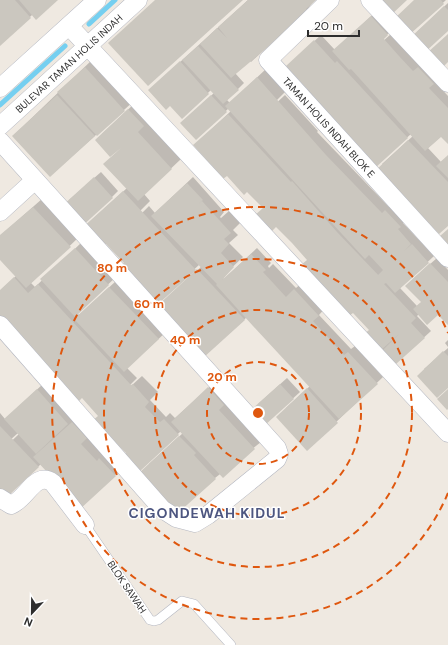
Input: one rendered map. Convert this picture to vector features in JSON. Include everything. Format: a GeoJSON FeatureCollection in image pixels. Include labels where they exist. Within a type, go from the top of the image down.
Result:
{"type":"FeatureCollection","features":[{"type":"Feature","properties":{"kind":"street"},"geometry":{"type":"LineString","coordinates":[[0,88],[97,0]]}},
{"type":"Feature","properties":{"kind":"street","name":"BULEVAR TAMAN HOLIS INDAH"},"geometry":{"type":"LineString","coordinates":[[0,126],[138,0]]}},
{"type":"Feature","properties":{"kind":"street","name":"TAMAN HOLIS INDAH BLOK E"},"geometry":{"type":"LineString","coordinates":[[330,0],[268,60],[448,258]]}},
{"type":"Feature","properties":{"kind":"street"},"geometry":{"type":"LineString","coordinates":[[370,0],[448,83]]}},
{"type":"Feature","properties":{"kind":"street"},"geometry":{"type":"LineString","coordinates":[[69,26],[448,433]]}},
{"type":"Feature","properties":{"kind":"street"},"geometry":{"type":"LineString","coordinates":[[0,142],[277,448],[279,454],[277,459],[208,515],[195,523],[186,522],[176,518],[162,508],[0,325]]}},
{"type":"Feature","properties":{"kind":"street"},"geometry":{"type":"LineString","coordinates":[[0,212],[35,180]]}},
{"type":"Feature","properties":{"kind":"street"},"geometry":{"type":"LineString","coordinates":[[0,498],[11,505],[16,503],[36,481],[43,478],[48,479],[53,483],[85,525]]}},
{"type":"Feature","properties":{"kind":"lane","name":"BLOK SAWAH"},"geometry":{"type":"LineString","coordinates":[[85,525],[150,620],[158,620],[182,601],[188,601],[194,604],[231,645]]}},
{"type":"Feature","properties":{"kind":"building"},"geometry":{"type":"Polygon","coordinates":[[[0,0],[15,0],[31,18],[0,46],[0,0]]]}},
{"type":"Feature","properties":{"kind":"building"},"geometry":{"type":"Polygon","coordinates":[[[19,0],[58,0],[36,20],[19,0]]]}},
{"type":"Feature","properties":{"kind":"building"},"geometry":{"type":"Polygon","coordinates":[[[155,0],[243,0],[148,86],[108,43],[155,0]]]}},
{"type":"Feature","properties":{"kind":"building"},"geometry":{"type":"Polygon","coordinates":[[[248,0],[316,0],[269,46],[231,78],[200,44],[217,28],[227,38],[218,27],[248,0]]]}},
{"type":"Feature","properties":{"kind":"building"},"geometry":{"type":"Polygon","coordinates":[[[375,0],[407,0],[390,16],[375,0]]]}},
{"type":"Feature","properties":{"kind":"building"},"geometry":{"type":"Polygon","coordinates":[[[414,0],[441,0],[444,4],[409,35],[394,19],[414,0]]]}},
{"type":"Feature","properties":{"kind":"building"},"geometry":{"type":"Polygon","coordinates":[[[444,6],[448,10],[448,31],[424,53],[410,38],[444,6]]]}},
{"type":"Feature","properties":{"kind":"building"},"geometry":{"type":"Polygon","coordinates":[[[371,16],[388,35],[384,39],[399,56],[413,71],[418,67],[434,84],[429,88],[448,108],[448,144],[441,137],[425,151],[351,69],[349,70],[332,51],[371,16]]]}},
{"type":"Feature","properties":{"kind":"building"},"geometry":{"type":"Polygon","coordinates":[[[448,34],[448,62],[441,69],[427,53],[448,34]]]}},
{"type":"Feature","properties":{"kind":"building"},"geometry":{"type":"Polygon","coordinates":[[[314,40],[335,63],[337,61],[408,138],[375,168],[303,93],[307,89],[286,66],[314,40]]]}},
{"type":"Feature","properties":{"kind":"building"},"geometry":{"type":"Polygon","coordinates":[[[198,46],[239,90],[223,104],[182,60],[198,46]]]}},
{"type":"Feature","properties":{"kind":"building"},"geometry":{"type":"Polygon","coordinates":[[[180,61],[209,94],[182,119],[170,106],[166,110],[148,90],[180,61]]]}},
{"type":"Feature","properties":{"kind":"building"},"geometry":{"type":"Polygon","coordinates":[[[85,67],[125,111],[97,136],[57,92],[85,67]]]}},
{"type":"Feature","properties":{"kind":"building"},"geometry":{"type":"Polygon","coordinates":[[[257,77],[326,155],[382,213],[385,210],[401,227],[398,229],[411,244],[404,251],[412,244],[429,263],[395,293],[386,283],[384,284],[416,318],[411,323],[425,338],[396,364],[383,350],[399,334],[380,351],[364,334],[369,330],[353,313],[349,316],[301,265],[307,260],[292,243],[276,227],[270,233],[254,216],[263,208],[247,192],[244,195],[227,176],[223,179],[193,145],[228,114],[378,275],[383,270],[369,255],[365,259],[225,106],[257,77]]]}},
{"type":"Feature","properties":{"kind":"building"},"geometry":{"type":"Polygon","coordinates":[[[57,95],[95,136],[50,177],[12,136],[57,95]]]}},
{"type":"Feature","properties":{"kind":"building"},"geometry":{"type":"Polygon","coordinates":[[[211,95],[227,112],[196,140],[180,123],[211,95]]]}},
{"type":"Feature","properties":{"kind":"building"},"geometry":{"type":"Polygon","coordinates":[[[128,109],[144,126],[138,132],[172,169],[138,201],[103,164],[121,148],[110,157],[95,140],[128,109]]]}},
{"type":"Feature","properties":{"kind":"building"},"geometry":{"type":"Polygon","coordinates":[[[408,140],[448,182],[448,226],[439,234],[375,171],[408,140]]]}},
{"type":"Feature","properties":{"kind":"building"},"geometry":{"type":"Polygon","coordinates":[[[448,155],[448,178],[436,166],[448,155]]]}},
{"type":"Feature","properties":{"kind":"building"},"geometry":{"type":"Polygon","coordinates":[[[94,177],[113,198],[80,228],[61,207],[94,177]]]}},
{"type":"Feature","properties":{"kind":"building"},"geometry":{"type":"Polygon","coordinates":[[[187,183],[203,200],[197,205],[202,201],[231,233],[224,239],[229,244],[221,253],[234,267],[222,280],[251,254],[266,270],[263,272],[286,297],[294,289],[319,316],[313,321],[344,355],[348,352],[378,384],[339,419],[253,326],[216,285],[217,284],[151,216],[187,183]]]}},
{"type":"Feature","properties":{"kind":"building"},"geometry":{"type":"Polygon","coordinates":[[[123,191],[196,270],[156,306],[120,266],[124,263],[106,244],[100,249],[81,229],[123,191]]]}},
{"type":"Feature","properties":{"kind":"building"},"geometry":{"type":"Polygon","coordinates":[[[33,207],[71,247],[26,288],[0,260],[0,235],[33,207]]]}},
{"type":"Feature","properties":{"kind":"building"},"geometry":{"type":"Polygon","coordinates":[[[448,229],[448,245],[440,236],[448,229]]]}},
{"type":"Feature","properties":{"kind":"building"},"geometry":{"type":"Polygon","coordinates":[[[75,248],[109,285],[75,317],[40,279],[75,248]]]}},
{"type":"Feature","properties":{"kind":"building"},"geometry":{"type":"Polygon","coordinates":[[[430,263],[448,282],[448,325],[438,315],[427,325],[413,309],[421,302],[405,286],[430,263]]]}},
{"type":"Feature","properties":{"kind":"building"},"geometry":{"type":"Polygon","coordinates":[[[197,269],[245,320],[203,358],[155,308],[197,269]]]}},
{"type":"Feature","properties":{"kind":"building"},"geometry":{"type":"Polygon","coordinates":[[[14,277],[28,293],[38,284],[131,385],[133,384],[149,402],[145,407],[160,422],[164,419],[179,435],[139,472],[123,456],[126,453],[92,421],[98,416],[82,398],[77,403],[0,322],[0,290],[14,277]]]}},
{"type":"Feature","properties":{"kind":"building"},"geometry":{"type":"Polygon","coordinates":[[[109,287],[159,339],[124,372],[74,319],[109,287]]]}},
{"type":"Feature","properties":{"kind":"building"},"geometry":{"type":"Polygon","coordinates":[[[443,351],[448,356],[448,388],[437,398],[417,376],[443,351]]]}},
{"type":"Feature","properties":{"kind":"building"},"geometry":{"type":"Polygon","coordinates":[[[280,384],[294,399],[265,425],[251,410],[280,384]]]}},
{"type":"Feature","properties":{"kind":"building"},"geometry":{"type":"Polygon","coordinates":[[[208,387],[224,405],[219,410],[255,449],[223,478],[171,422],[208,387]]]}},
{"type":"Feature","properties":{"kind":"building"},"geometry":{"type":"Polygon","coordinates":[[[307,388],[338,423],[307,451],[276,417],[307,388]]]}},
{"type":"Feature","properties":{"kind":"building"},"geometry":{"type":"Polygon","coordinates":[[[37,389],[68,424],[36,454],[4,419],[37,389]]]}},
{"type":"Feature","properties":{"kind":"building"},"geometry":{"type":"Polygon","coordinates":[[[448,389],[448,409],[447,410],[437,399],[448,389]]]}},
{"type":"Feature","properties":{"kind":"building"},"geometry":{"type":"Polygon","coordinates":[[[72,422],[87,438],[81,444],[97,461],[99,458],[116,476],[79,510],[64,490],[33,457],[72,422]]]}},
{"type":"Feature","properties":{"kind":"building"},"geometry":{"type":"Polygon","coordinates":[[[0,426],[39,467],[6,498],[0,491],[0,426]]]}},
{"type":"Feature","properties":{"kind":"building"},"geometry":{"type":"Polygon","coordinates":[[[179,436],[196,453],[194,455],[216,479],[178,513],[139,473],[179,436]]]}},
{"type":"Feature","properties":{"kind":"waterway"},"geometry":{"type":"LineString","coordinates":[[89,24],[115,0]]}},
{"type":"Feature","properties":{"kind":"waterway"},"geometry":{"type":"LineString","coordinates":[[0,105],[65,46]]}},
{"type":"Feature","properties":{"kind":"district","name":"CIGONDEWAH KIDUL"},"geometry":{"type":"Point","coordinates":[207,513]}}]}
